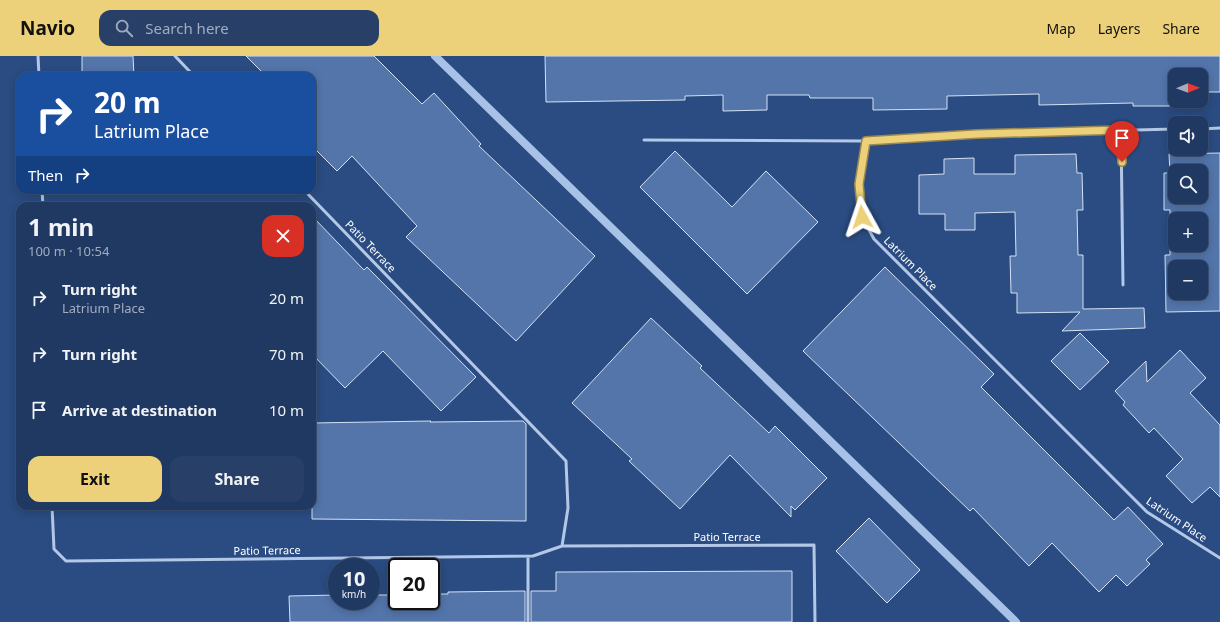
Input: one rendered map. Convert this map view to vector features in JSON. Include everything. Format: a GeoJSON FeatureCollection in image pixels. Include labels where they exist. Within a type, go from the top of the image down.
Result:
{"type":"FeatureCollection","features":[{"type":"Feature","properties":{"kind":"lane"},"geometry":{"type":"LineString","coordinates":[[38,56],[39,72]]}},
{"type":"Feature","properties":{"kind":"lane"},"geometry":{"type":"LineString","coordinates":[[175,56],[190,72]]}},
{"type":"Feature","properties":{"kind":"lane"},"geometry":{"type":"LineString","coordinates":[[1208,129],[1220,128]]}},
{"type":"Feature","properties":{"kind":"lane"},"geometry":{"type":"LineString","coordinates":[[644,140],[866,141],[977,134],[1168,129]]}},
{"type":"Feature","properties":{"kind":"lane"},"geometry":{"type":"LineString","coordinates":[[1121,130],[1124,285]]}},
{"type":"Feature","properties":{"kind":"lane","name":"Latrium Place"},"geometry":{"type":"LineString","coordinates":[[866,141],[859,184],[862,217],[874,239],[1147,512],[1220,558]]}},
{"type":"Feature","properties":{"kind":"lane","name":"Patio Terrace"},"geometry":{"type":"LineString","coordinates":[[308,194],[316,202]]}},
{"type":"Feature","properties":{"kind":"lane","name":"Patio Terrace"},"geometry":{"type":"LineString","coordinates":[[316,202],[566,461],[568,508],[562,546]]}},
{"type":"Feature","properties":{"kind":"lane","name":"Patio Terrace"},"geometry":{"type":"LineString","coordinates":[[52,510],[54,549],[66,561],[528,556],[547,552],[562,546],[814,545],[815,622]]}},
{"type":"Feature","properties":{"kind":"lane"},"geometry":{"type":"LineString","coordinates":[[528,556],[528,622]]}},
{"type":"Feature","properties":{"kind":"building"},"geometry":{"type":"Polygon","coordinates":[[[82,56],[133,56],[134,72],[82,72],[82,56]]]}},
{"type":"Feature","properties":{"kind":"building"},"geometry":{"type":"Polygon","coordinates":[[[246,56],[374,56],[422,104],[434,93],[481,144],[479,146],[595,256],[516,341],[406,237],[417,226],[352,156],[337,171],[316,150],[316,72],[262,72],[246,56]]]}},
{"type":"Feature","properties":{"kind":"building"},"geometry":{"type":"Polygon","coordinates":[[[545,56],[1220,56],[1220,92],[1208,92],[1208,68],[1168,68],[1168,106],[1133,106],[1133,103],[1039,105],[1039,94],[947,96],[947,109],[873,110],[873,98],[810,98],[809,95],[767,95],[767,110],[723,111],[723,95],[685,96],[685,100],[546,102],[545,56]]]}},
{"type":"Feature","properties":{"kind":"building"},"geometry":{"type":"Polygon","coordinates":[[[675,151],[732,207],[766,171],[818,222],[747,294],[640,187],[675,151]]]}},
{"type":"Feature","properties":{"kind":"building"},"geometry":{"type":"Polygon","coordinates":[[[1208,153],[1220,153],[1220,311],[1166,312],[1165,255],[1170,255],[1170,252],[1208,252],[1208,212],[1170,212],[1170,210],[1164,210],[1164,173],[1168,173],[1168,204],[1208,204],[1208,164],[1170,164],[1169,156],[1208,156],[1208,153]]]}},
{"type":"Feature","properties":{"kind":"building"},"geometry":{"type":"Polygon","coordinates":[[[1076,154],[1077,173],[1082,173],[1083,210],[1077,210],[1078,255],[1083,255],[1083,309],[1144,308],[1145,328],[1062,331],[1080,312],[1017,313],[1017,293],[1011,293],[1010,256],[1016,256],[1015,212],[975,213],[975,230],[945,230],[945,214],[919,214],[919,175],[944,174],[944,159],[974,158],[974,174],[1015,174],[1015,155],[1076,154]]]}},
{"type":"Feature","properties":{"kind":"building"},"geometry":{"type":"Polygon","coordinates":[[[316,220],[364,270],[367,267],[476,377],[441,411],[383,351],[345,388],[316,358],[316,220]]]}},
{"type":"Feature","properties":{"kind":"building"},"geometry":{"type":"Polygon","coordinates":[[[885,267],[994,374],[981,387],[1114,520],[1128,507],[1163,544],[1146,560],[1150,564],[1127,586],[1116,575],[1099,592],[1052,543],[1029,566],[973,508],[970,511],[803,351],[885,267]]]}},
{"type":"Feature","properties":{"kind":"building"},"geometry":{"type":"Polygon","coordinates":[[[651,318],[702,366],[700,368],[769,433],[775,426],[827,478],[795,510],[791,506],[791,517],[730,455],[680,509],[629,461],[632,459],[572,403],[651,318]]]}},
{"type":"Feature","properties":{"kind":"building"},"geometry":{"type":"Polygon","coordinates":[[[1080,333],[1109,362],[1080,390],[1051,361],[1080,333]]]}},
{"type":"Feature","properties":{"kind":"building"},"geometry":{"type":"Polygon","coordinates":[[[1180,350],[1206,378],[1190,393],[1220,425],[1220,497],[1210,487],[1192,503],[1166,476],[1183,459],[1154,428],[1149,433],[1123,405],[1125,402],[1115,391],[1146,361],[1147,382],[1180,350]]]}},
{"type":"Feature","properties":{"kind":"building"},"geometry":{"type":"Polygon","coordinates":[[[523,421],[526,424],[526,521],[312,519],[312,510],[316,510],[316,423],[523,421]]]}},
{"type":"Feature","properties":{"kind":"building"},"geometry":{"type":"Polygon","coordinates":[[[869,518],[920,570],[887,603],[836,551],[869,518]]]}},
{"type":"Feature","properties":{"kind":"building"},"geometry":{"type":"Polygon","coordinates":[[[792,571],[792,622],[531,622],[531,591],[556,591],[556,572],[792,571]]]}},
{"type":"Feature","properties":{"kind":"building"},"geometry":{"type":"Polygon","coordinates":[[[525,591],[525,622],[290,622],[289,596],[328,595],[328,610],[380,610],[380,595],[388,595],[388,610],[440,610],[440,594],[448,594],[448,592],[525,591]]]}},
{"type":"Feature","properties":{"kind":"waterway"},"geometry":{"type":"LineString","coordinates":[[435,56],[1016,622]]}},
{"type":"Feature","properties":{"kind":"route"},"geometry":{"type":"LineString","coordinates":[[862,217],[859,184],[866,141],[977,134],[1121,130],[1122,162]]}}]}
